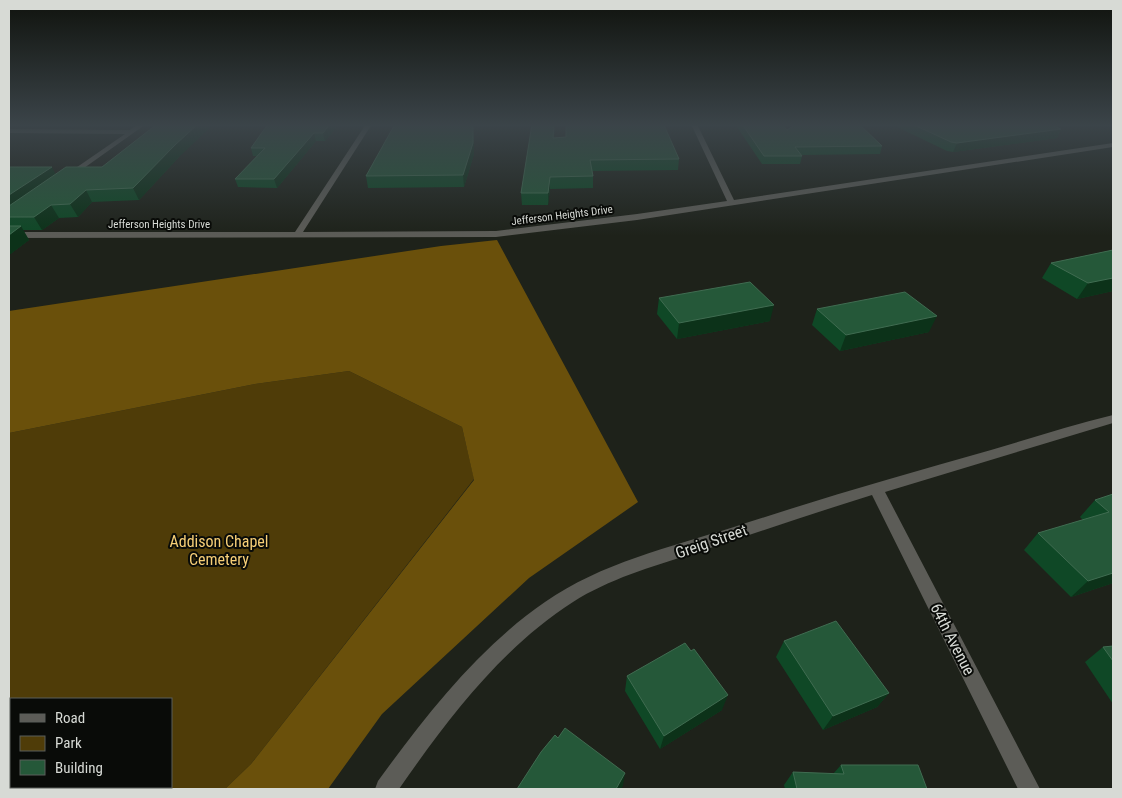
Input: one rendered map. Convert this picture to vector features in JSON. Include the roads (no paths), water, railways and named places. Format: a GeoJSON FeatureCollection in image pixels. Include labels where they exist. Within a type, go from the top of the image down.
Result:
{"type":"FeatureCollection","features":[{"type":"Feature","properties":{"kind":"street"},"geometry":{"type":"LineString","coordinates":[[60,183],[91,161]]}},
{"type":"Feature","properties":{"kind":"street"},"geometry":{"type":"LineString","coordinates":[[297,235],[345,161]]}},
{"type":"Feature","properties":{"kind":"street"},"geometry":{"type":"LineString","coordinates":[[712,161],[731,202]]}},
{"type":"Feature","properties":{"kind":"street","name":"Jefferson Heights Drive"},"geometry":{"type":"LineString","coordinates":[[9,235],[496,234],[618,219],[1009,161]]}},
{"type":"Feature","properties":{"kind":"street","name":"Greig Street"},"geometry":{"type":"LineString","coordinates":[[386,789],[423,735],[468,681],[518,634],[567,597],[584,587],[620,571],[807,508],[1113,419]]}},
{"type":"Feature","properties":{"kind":"street","name":"64th Avenue"},"geometry":{"type":"LineString","coordinates":[[876,489],[1029,789]]}},
{"type":"Feature","properties":{"kind":"park label","name":"Addison Chapel Cemetery"},"geometry":{"type":"Point","coordinates":[219,550]}}]}
